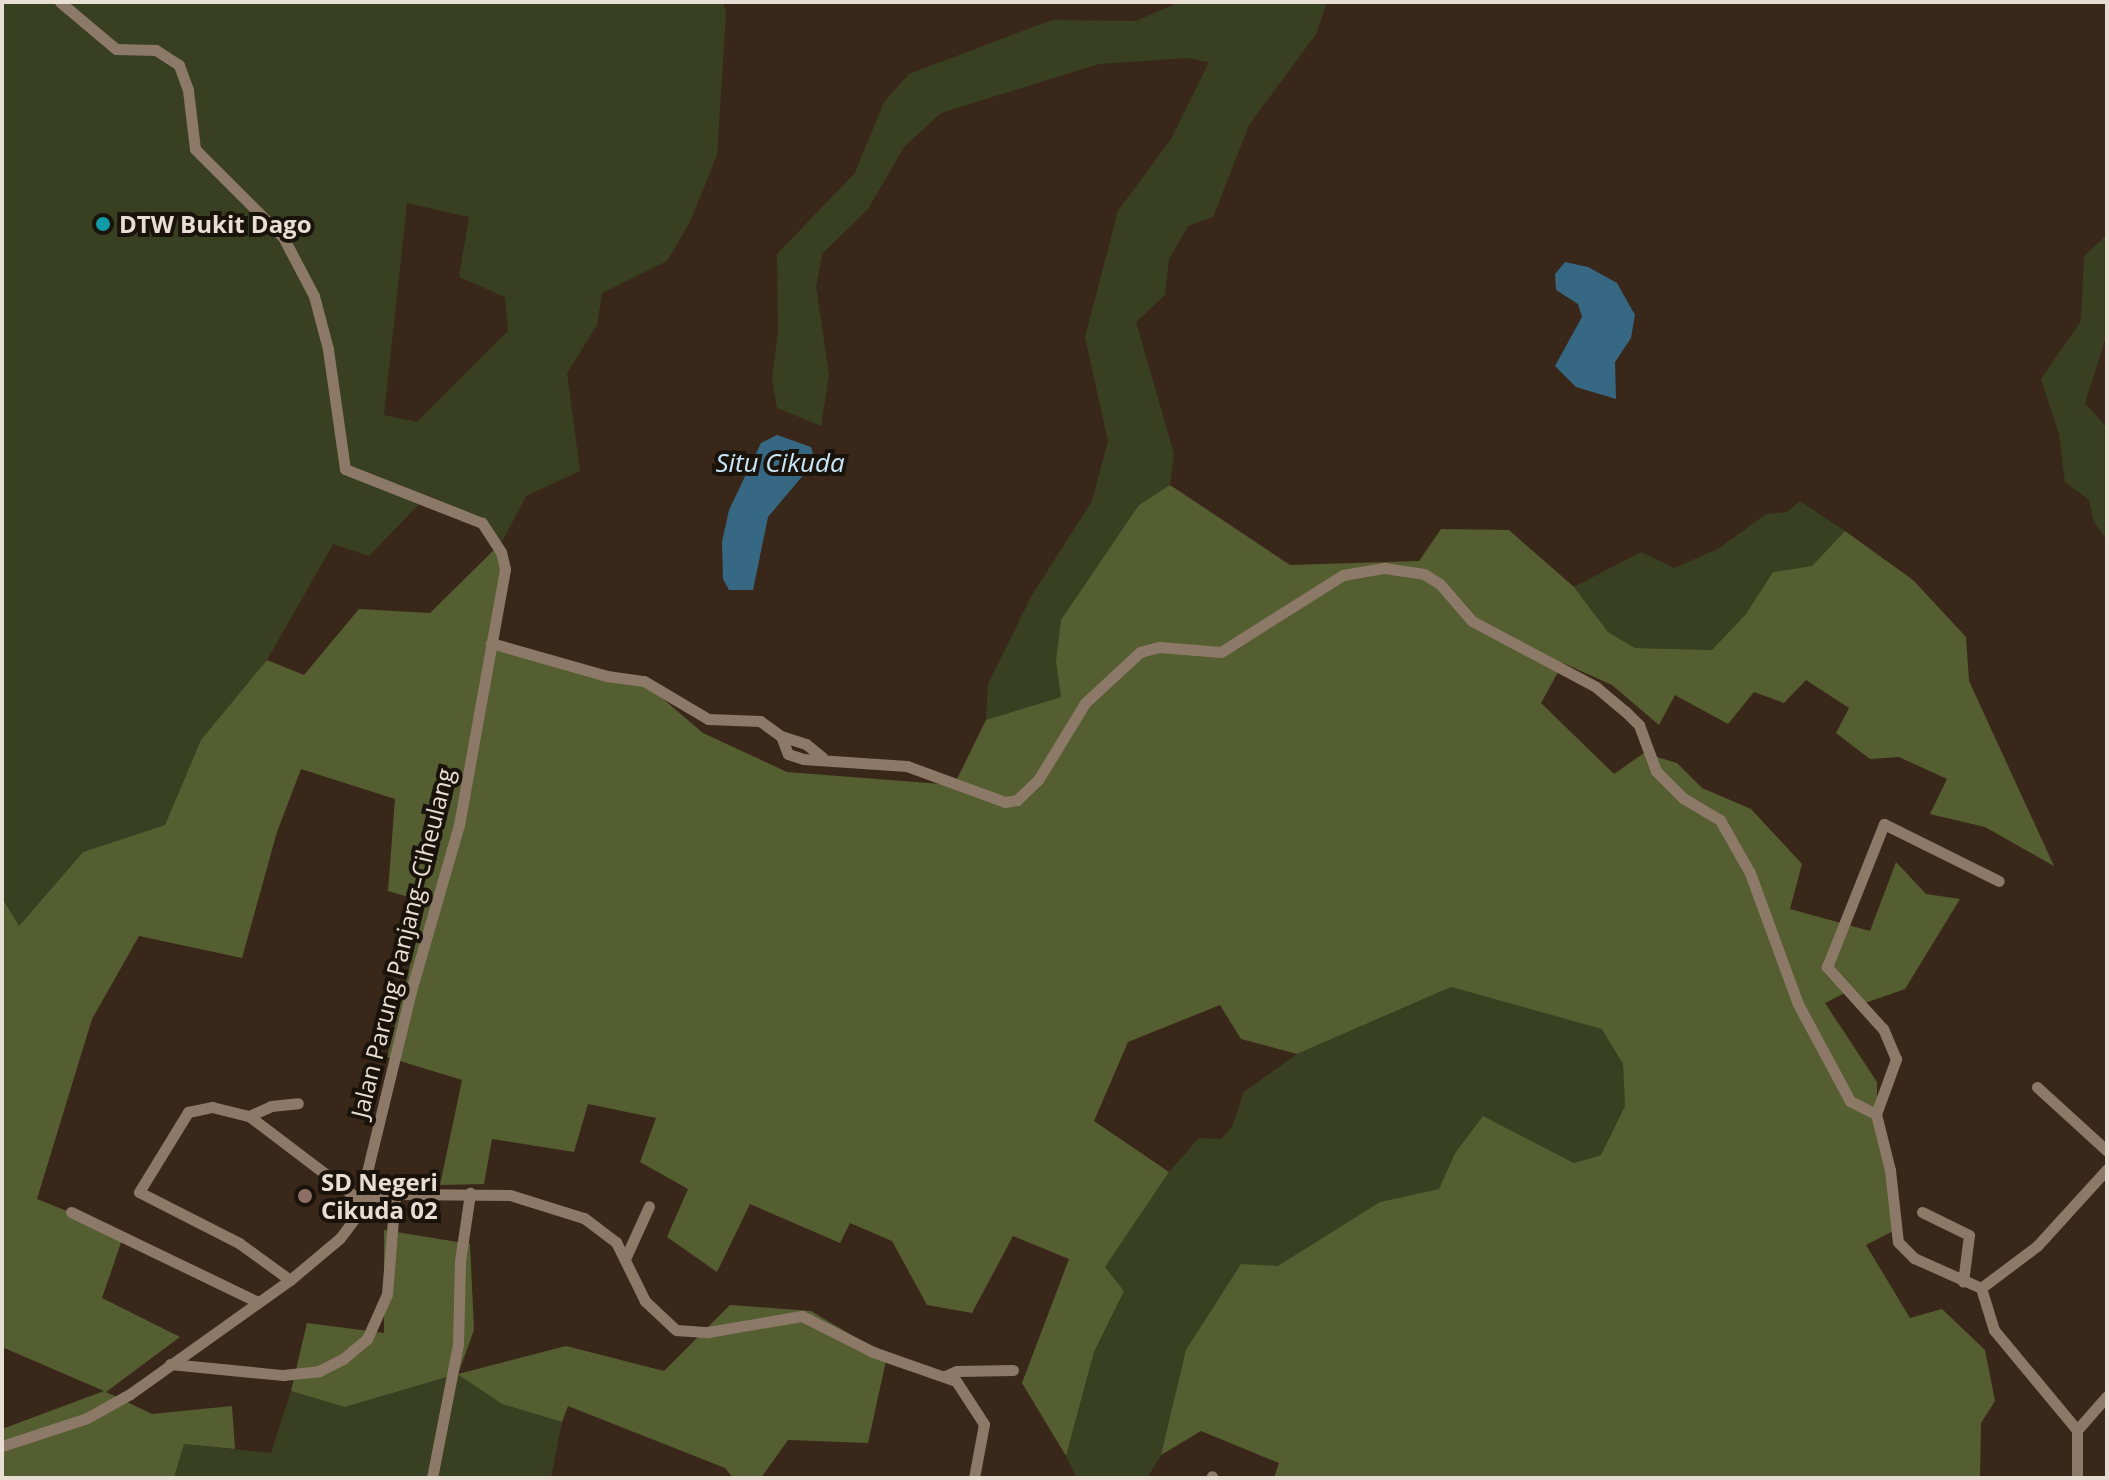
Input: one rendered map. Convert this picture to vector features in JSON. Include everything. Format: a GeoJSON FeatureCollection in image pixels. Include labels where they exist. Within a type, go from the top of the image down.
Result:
{"type":"FeatureCollection","features":[{"type":"Feature","properties":{"kind":"street","name":"Jalan Parung Panjang–Ciheulang"},"geometry":{"type":"LineString","coordinates":[[2,1446],[87,1418],[290,1280],[340,1238],[361,1201],[413,984],[459,825],[505,569],[493,536],[468,515],[345,469],[328,349],[314,296],[283,237],[195,149],[188,90],[179,65],[156,50],[116,49],[60,2]]}},
{"type":"Feature","properties":{"kind":"street"},"geometry":{"type":"LineString","coordinates":[[491,643],[607,676],[644,681],[694,714],[733,724],[760,721],[781,736],[788,754],[803,759],[822,757],[907,766],[1005,802],[1017,800],[1038,780],[1085,703],[1131,657],[1159,647],[1221,652],[1343,575],[1410,569],[1440,584],[1472,621],[1596,687],[1639,725],[1656,771],[1683,798],[1720,820],[1735,845],[1798,1004],[1850,1101],[1876,1114]]}},
{"type":"Feature","properties":{"kind":"street"},"geometry":{"type":"LineString","coordinates":[[1981,1288],[1914,1258],[1898,1242],[1890,1170],[1876,1114],[1893,1077],[1896,1059],[1883,1029],[1827,967],[1884,824],[1999,881]]}},
{"type":"Feature","properties":{"kind":"street"},"geometry":{"type":"LineString","coordinates":[[2037,1087],[2107,1151]]}},
{"type":"Feature","properties":{"kind":"street"},"geometry":{"type":"LineString","coordinates":[[249,1116],[271,1106],[298,1103]]}},
{"type":"Feature","properties":{"kind":"street"},"geometry":{"type":"LineString","coordinates":[[290,1280],[239,1243],[139,1192],[188,1112],[224,1108],[249,1116],[361,1201],[395,1194],[470,1193],[540,1202],[584,1218],[609,1234],[645,1301],[676,1330],[708,1332],[802,1316],[873,1352],[945,1376],[963,1388],[984,1424],[974,1478]]}},
{"type":"Feature","properties":{"kind":"street"},"geometry":{"type":"LineString","coordinates":[[1981,1288],[2037,1246],[2107,1169]]}},
{"type":"Feature","properties":{"kind":"street"},"geometry":{"type":"LineString","coordinates":[[432,1478],[458,1344],[460,1261],[470,1193]]}},
{"type":"Feature","properties":{"kind":"street"},"geometry":{"type":"LineString","coordinates":[[170,1364],[283,1375],[319,1371],[343,1359],[367,1339],[387,1294],[395,1194]]}},
{"type":"Feature","properties":{"kind":"street"},"geometry":{"type":"LineString","coordinates":[[625,1259],[649,1206]]}},
{"type":"Feature","properties":{"kind":"street"},"geometry":{"type":"LineString","coordinates":[[71,1212],[258,1302]]}},
{"type":"Feature","properties":{"kind":"street"},"geometry":{"type":"LineString","coordinates":[[1922,1212],[1969,1235],[1963,1282]]}},
{"type":"Feature","properties":{"kind":"street"},"geometry":{"type":"LineString","coordinates":[[1981,1288],[1994,1330],[2077,1430],[2077,1478]]}},
{"type":"Feature","properties":{"kind":"street"},"geometry":{"type":"LineString","coordinates":[[945,1376],[957,1371],[1013,1370]]}},
{"type":"Feature","properties":{"kind":"street"},"geometry":{"type":"LineString","coordinates":[[2077,1430],[2107,1396]]}},
{"type":"Feature","properties":{"kind":"green space"},"geometry":{"type":"Polygon","coordinates":[[[2,2],[723,2],[726,12],[717,155],[690,222],[667,261],[602,293],[597,325],[567,373],[580,471],[526,496],[502,542],[470,514],[426,497],[369,556],[333,544],[267,660],[201,741],[165,825],[83,852],[2,945],[2,2]],[[407,203],[384,415],[417,422],[508,331],[505,297],[459,277],[469,217],[407,203]]]}},
{"type":"Feature","properties":{"kind":"green space"},"geometry":{"type":"Polygon","coordinates":[[[1180,2],[1327,2],[1316,34],[1249,125],[1213,217],[1188,226],[1169,259],[1165,295],[1136,322],[1174,454],[1170,485],[1139,505],[1056,662],[1061,697],[986,720],[988,684],[1032,595],[1092,501],[1108,441],[1085,337],[1118,211],[1171,139],[1209,62],[1187,58],[1099,64],[941,113],[904,147],[868,209],[822,254],[816,287],[829,375],[821,426],[777,408],[772,379],[778,331],[777,254],[855,173],[884,102],[909,74],[1052,20],[1136,21],[1180,2]]]}},
{"type":"Feature","properties":{"kind":"green space"},"geometry":{"type":"Polygon","coordinates":[[[2107,235],[2107,334],[2085,403],[2107,428],[2107,540],[2094,522],[2089,500],[2065,482],[2059,434],[2041,379],[2081,321],[2084,256],[2107,235]]]}},
{"type":"Feature","properties":{"kind":"green space"},"geometry":{"type":"Polygon","coordinates":[[[1170,485],[1290,565],[1419,561],[1441,529],[1509,530],[1574,587],[1608,632],[1635,648],[1712,650],[1746,614],[1773,572],[1812,566],[1845,531],[1913,580],[1966,637],[1969,681],[2054,866],[1985,827],[1930,814],[1947,779],[1899,757],[1870,759],[1836,733],[1849,708],[1806,680],[1784,703],[1754,692],[1728,724],[1675,695],[1659,725],[1612,685],[1563,663],[1541,703],[1614,774],[1644,753],[1677,763],[1702,788],[1751,809],[1802,864],[1790,909],[1870,931],[1896,862],[1926,894],[1960,899],[1905,989],[1865,1003],[1851,990],[1825,1003],[1877,1082],[1877,1126],[1901,1227],[1866,1245],[1910,1318],[1942,1309],[1985,1350],[1995,1401],[1981,1423],[1980,1478],[1274,1478],[1279,1463],[1201,1431],[1161,1455],[1186,1350],[1241,1264],[1278,1266],[1380,1202],[1439,1189],[1455,1153],[1483,1116],[1574,1163],[1601,1155],[1625,1106],[1623,1064],[1602,1029],[1451,987],[1297,1054],[1241,1039],[1220,1005],[1128,1042],[1094,1121],[1169,1172],[1105,1267],[1124,1291],[1094,1352],[1066,1456],[1022,1383],[1069,1259],[1013,1236],[972,1313],[927,1305],[892,1241],[850,1223],[840,1243],[750,1204],[717,1272],[667,1237],[688,1189],[640,1162],[656,1118],[588,1104],[574,1152],[492,1139],[484,1184],[440,1185],[462,1080],[387,1057],[426,902],[388,891],[395,799],[301,769],[277,832],[242,958],[139,936],[92,1019],[37,1199],[124,1234],[102,1298],[180,1337],[106,1392],[152,1414],[232,1406],[235,1449],[184,1444],[174,1478],[2,1478],[2,1429],[104,1391],[2,1347],[2,898],[19,926],[83,852],[165,825],[201,740],[267,660],[304,675],[359,609],[430,613],[502,542],[505,576],[490,647],[648,686],[703,733],[787,772],[954,785],[986,720],[1061,697],[1056,662],[1061,620],[1139,505],[1170,485]]]}},
{"type":"Feature","properties":{"kind":"green space"},"geometry":{"type":"Polygon","coordinates":[[[1800,501],[1845,531],[1812,566],[1773,572],[1746,614],[1712,650],[1635,648],[1608,632],[1574,587],[1641,552],[1674,568],[1718,549],[1766,514],[1787,512],[1800,501]]]}},
{"type":"Feature","properties":{"kind":"green space"},"geometry":{"type":"Polygon","coordinates":[[[1451,987],[1602,1028],[1623,1064],[1625,1106],[1601,1155],[1574,1163],[1483,1116],[1455,1153],[1439,1189],[1380,1202],[1278,1267],[1171,1418],[1161,1455],[1147,1478],[1077,1478],[1066,1456],[1094,1352],[1124,1291],[1105,1267],[1169,1172],[1199,1138],[1221,1139],[1232,1127],[1244,1092],[1297,1054],[1451,987]]]}},
{"type":"Feature","properties":{"kind":"green space"},"geometry":{"type":"Polygon","coordinates":[[[384,1230],[470,1244],[474,1330],[458,1374],[566,1346],[664,1371],[730,1305],[811,1311],[887,1356],[868,1443],[788,1440],[761,1478],[733,1478],[725,1468],[568,1406],[562,1422],[502,1404],[457,1374],[345,1407],[291,1391],[307,1323],[384,1333],[384,1230]]]}},
{"type":"Feature","properties":{"kind":"green space"},"geometry":{"type":"Polygon","coordinates":[[[457,1374],[502,1404],[562,1422],[551,1478],[174,1478],[184,1444],[271,1453],[291,1391],[346,1407],[457,1374]]]}},
{"type":"Feature","properties":{"kind":"water"},"geometry":{"type":"Polygon","coordinates":[[[1565,262],[1588,267],[1617,283],[1635,315],[1631,338],[1615,362],[1616,399],[1576,387],[1555,366],[1582,317],[1578,304],[1556,290],[1555,274],[1565,262]]]}},
{"type":"Feature","properties":{"kind":"water","name":"Situ Cikuda"},"geometry":{"type":"Polygon","coordinates":[[[777,435],[811,447],[815,461],[768,517],[753,590],[729,590],[723,579],[722,542],[729,510],[761,443],[777,435]]]}},
{"type":"Feature","properties":{"kind":"place","name":"DTW Bukit Dago"},"geometry":{"type":"Point","coordinates":[103,224]}},
{"type":"Feature","properties":{"kind":"place","name":"SD Negeri Cikuda 02"},"geometry":{"type":"Point","coordinates":[305,1196]}}]}
